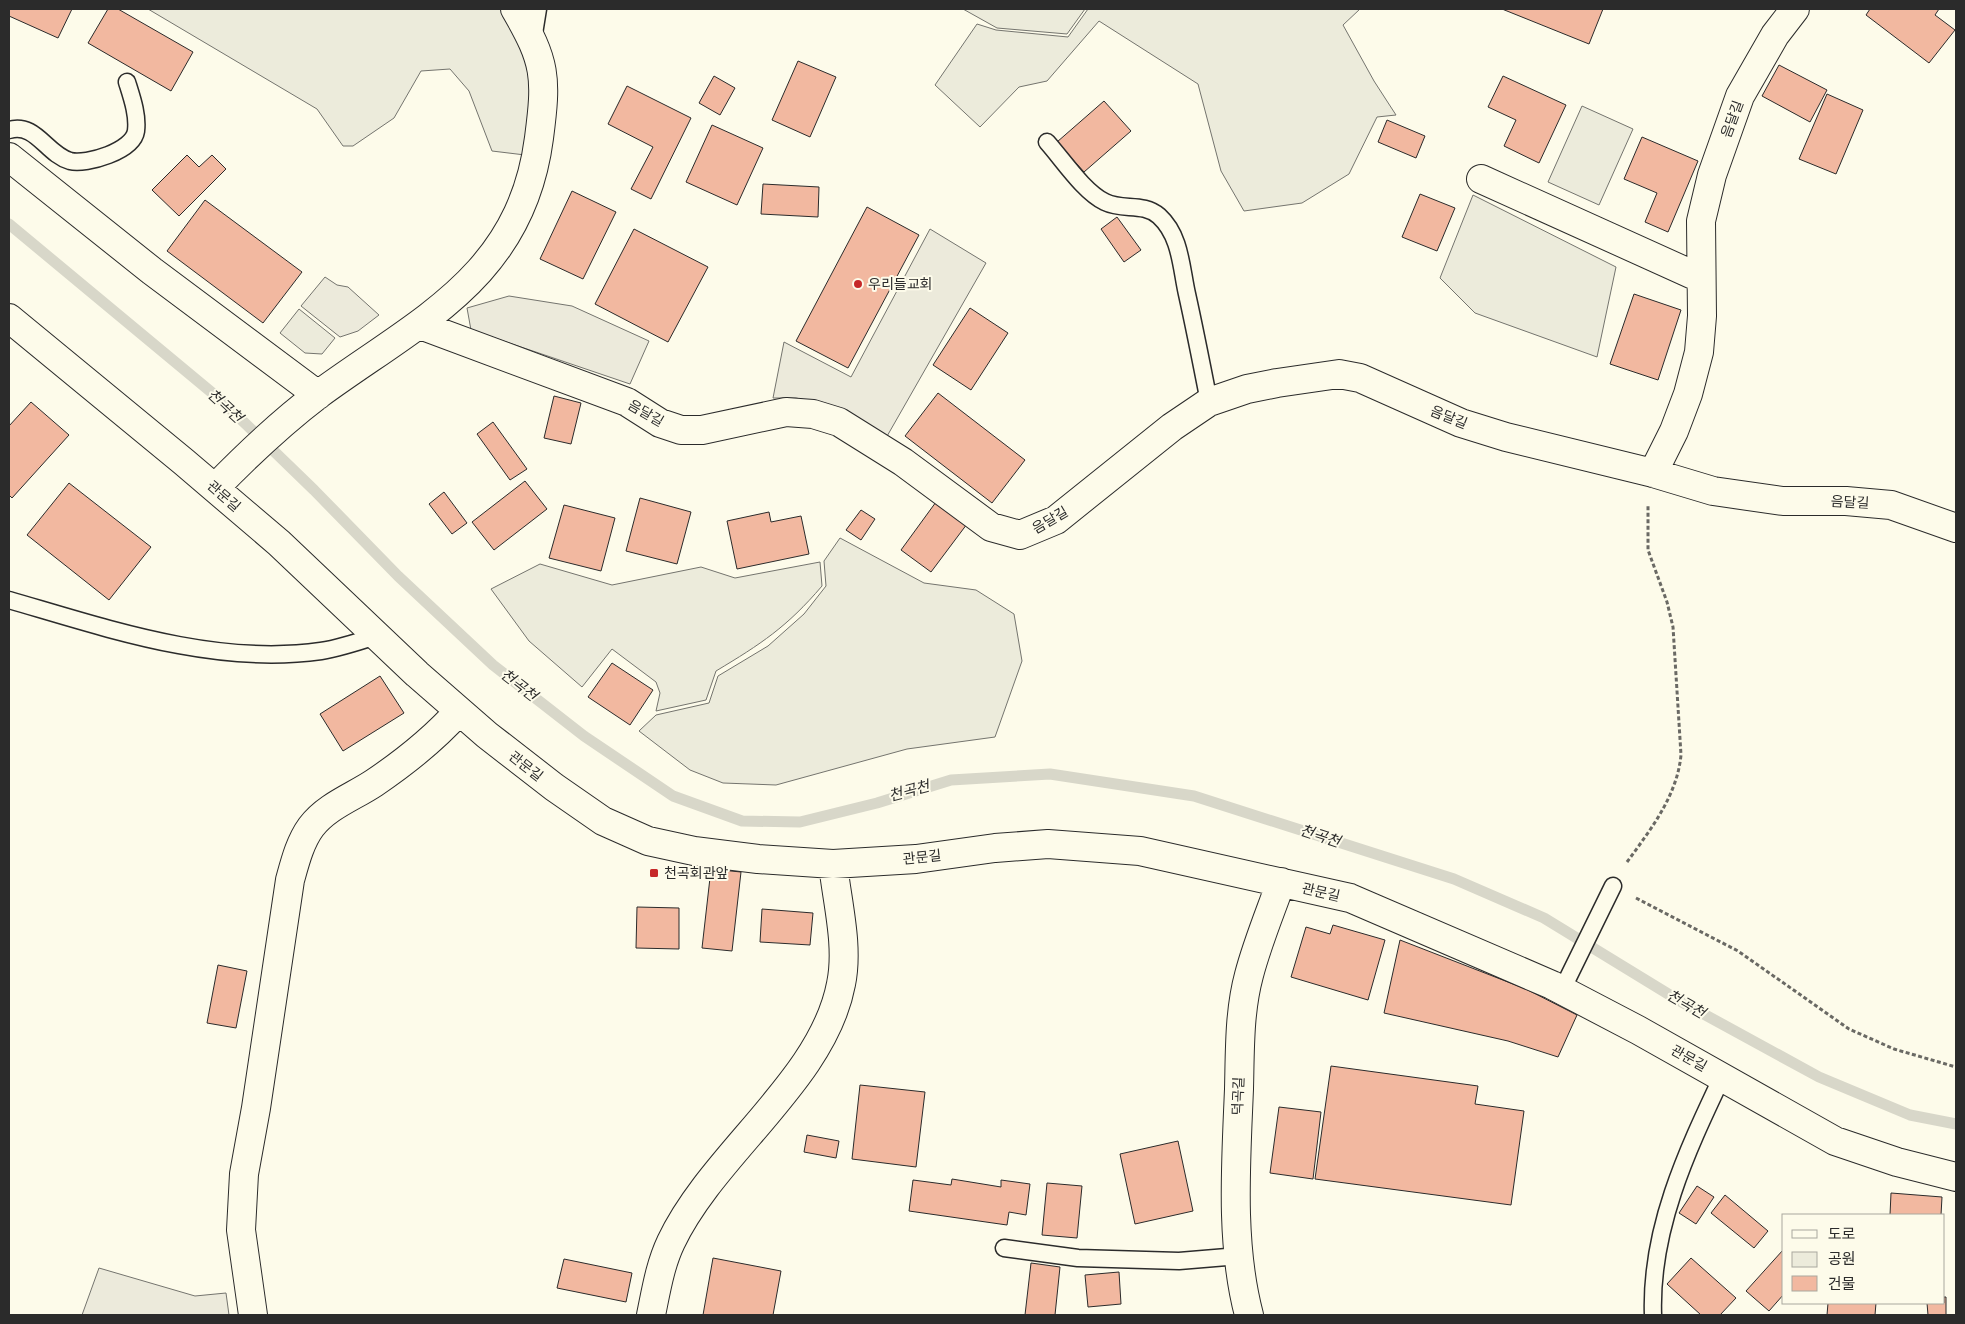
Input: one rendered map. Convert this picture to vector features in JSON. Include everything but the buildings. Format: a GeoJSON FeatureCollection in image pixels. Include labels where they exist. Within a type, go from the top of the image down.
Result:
{"type":"FeatureCollection","features":[{"type":"Feature","properties":{"kind":"street"},"geometry":{"type":"LineString","coordinates":[[215,488],[234,468],[308,402],[420,325],[471,282],[503,242],[524,203],[536,156],[545,92],[542,65],[533,40],[514,9]]}},
{"type":"Feature","properties":{"kind":"street","name":"음달길"},"geometry":{"type":"LineString","coordinates":[[1653,473],[1674,431],[1688,394],[1699,352],[1702,316],[1700,278],[1701,221],[1715,166],[1740,96],[1775,35],[1795,9]]}},
{"type":"Feature","properties":{"kind":"street"},"geometry":{"type":"LineString","coordinates":[[9,158],[152,271],[308,402]]}},
{"type":"Feature","properties":{"kind":"street"},"geometry":{"type":"LineString","coordinates":[[1480,179],[1700,278]]}},
{"type":"Feature","properties":{"kind":"street","name":"관문길"},"geometry":{"type":"LineString","coordinates":[[9,318],[279,543],[458,711],[554,788],[603,821],[648,841],[694,851],[758,859],[832,864],[916,859],[995,848],[1048,844],[1140,852],[1350,898],[1564,985],[1835,1141],[1897,1162],[1956,1177]]}},
{"type":"Feature","properties":{"kind":"street","name":"음달길"},"geometry":{"type":"LineString","coordinates":[[420,325],[627,402],[660,423],[681,430],[702,430],[786,412],[812,414],[839,422],[903,462],[992,527],[1020,535],[1056,520],[1172,427],[1209,402],[1248,389],[1340,374],[1360,378],[1461,423],[1506,437],[1653,473],[1713,490],[1783,501],[1846,501],[1891,505],[1956,528]]}},
{"type":"Feature","properties":{"kind":"street"},"geometry":{"type":"LineString","coordinates":[[253,1315],[241,1230],[244,1174],[290,880],[299,849],[311,826],[330,809],[408,759],[440,732],[458,711]]}},
{"type":"Feature","properties":{"kind":"street"},"geometry":{"type":"LineString","coordinates":[[651,1315],[658,1279],[670,1243],[689,1209],[715,1173],[800,1070],[818,1044],[832,1011],[841,985],[844,956],[832,864]]}},
{"type":"Feature","properties":{"kind":"street","name":"덕곡길"},"geometry":{"type":"LineString","coordinates":[[1249,1315],[1241,1285],[1239,1256],[1237,1145],[1243,1005],[1248,976],[1281,882]]}},
{"type":"Feature","properties":{"kind":"lane"},"geometry":{"type":"LineString","coordinates":[[533,40],[538,9]]}},
{"type":"Feature","properties":{"kind":"lane"},"geometry":{"type":"LineString","coordinates":[[9,130],[18,127],[30,130],[56,155],[72,161],[92,160],[114,154],[136,134],[135,111],[127,82]]}},
{"type":"Feature","properties":{"kind":"lane"},"geometry":{"type":"LineString","coordinates":[[1048,142],[1092,192],[1106,202],[1124,207],[1144,207],[1160,217],[1173,237],[1182,262],[1209,402]]}},
{"type":"Feature","properties":{"kind":"lane"},"geometry":{"type":"LineString","coordinates":[[9,600],[129,634],[238,652],[288,654],[323,651],[376,636]]}},
{"type":"Feature","properties":{"kind":"lane"},"geometry":{"type":"LineString","coordinates":[[1564,985],[1610,891]]}},
{"type":"Feature","properties":{"kind":"lane"},"geometry":{"type":"LineString","coordinates":[[1654,1315],[1655,1266],[1672,1196],[1691,1143],[1722,1077]]}},
{"type":"Feature","properties":{"kind":"lane"},"geometry":{"type":"LineString","coordinates":[[1004,1248],[1078,1258],[1179,1261],[1239,1256]]}},
{"type":"Feature","properties":{"kind":"path"},"geometry":{"type":"LineString","coordinates":[[1653,473],[1648,504],[1648,550],[1667,602],[1673,628],[1680,728],[1679,776],[1658,818],[1610,891],[1738,950],[1849,1028],[1894,1049],[1956,1067]]}},
{"type":"Feature","properties":{"kind":"green space"},"geometry":{"type":"Polygon","coordinates":[[[148,9],[503,9],[532,68],[525,155],[492,151],[469,91],[450,69],[421,71],[394,118],[353,146],[343,146],[317,109],[148,9]]]}},
{"type":"Feature","properties":{"kind":"green space"},"geometry":{"type":"Polygon","coordinates":[[[963,9],[1085,9],[1067,34],[997,28],[963,9]]]}},
{"type":"Feature","properties":{"kind":"green space"},"geometry":{"type":"Polygon","coordinates":[[[1088,9],[1360,9],[1343,25],[1374,81],[1396,115],[1377,117],[1349,174],[1302,203],[1244,211],[1221,171],[1198,84],[1099,21],[1047,81],[1019,87],[980,127],[935,85],[977,24],[996,30],[1068,37],[1088,9]]]}},
{"type":"Feature","properties":{"kind":"green space"},"geometry":{"type":"Polygon","coordinates":[[[1582,106],[1633,129],[1599,205],[1548,182],[1582,106]]]}},
{"type":"Feature","properties":{"kind":"green space"},"geometry":{"type":"Polygon","coordinates":[[[1473,195],[1616,267],[1597,357],[1475,313],[1440,278],[1473,195]]]}},
{"type":"Feature","properties":{"kind":"green space"},"geometry":{"type":"Polygon","coordinates":[[[299,309],[335,338],[322,354],[305,353],[280,333],[299,309]]]}},
{"type":"Feature","properties":{"kind":"green space"},"geometry":{"type":"Polygon","coordinates":[[[840,538],[924,583],[976,590],[1014,614],[1022,661],[995,737],[907,749],[776,785],[723,783],[690,770],[639,731],[656,715],[709,703],[718,676],[768,646],[804,614],[826,586],[824,561],[840,538]]]}},
{"type":"Feature","properties":{"kind":"green space"},"geometry":{"type":"Polygon","coordinates":[[[820,562],[822,586],[797,613],[773,634],[716,671],[706,700],[656,711],[660,693],[656,682],[612,649],[582,687],[529,641],[491,589],[540,564],[612,585],[701,567],[735,578],[820,562]]]}},
{"type":"Feature","properties":{"kind":"shaded area"},"geometry":{"type":"Polygon","coordinates":[[[930,229],[986,263],[886,438],[821,403],[796,398],[773,398],[784,342],[851,377],[930,229]]]}},
{"type":"Feature","properties":{"kind":"shaded area"},"geometry":{"type":"Polygon","coordinates":[[[325,277],[337,285],[348,287],[379,315],[358,331],[340,337],[301,306],[325,277]]]}},
{"type":"Feature","properties":{"kind":"shaded area"},"geometry":{"type":"Polygon","coordinates":[[[509,296],[572,306],[649,341],[630,384],[471,330],[467,308],[509,296]]]}},
{"type":"Feature","properties":{"kind":"shaded area"},"geometry":{"type":"Polygon","coordinates":[[[99,1268],[195,1296],[226,1293],[229,1315],[82,1315],[99,1268]]]}},
{"type":"Feature","properties":{"kind":"waterway","name":"천곡천"},"geometry":{"type":"LineString","coordinates":[[9,224],[222,401],[314,490],[398,576],[493,665],[584,736],[673,796],[742,821],[800,822],[877,803],[951,780],[1050,774],[1194,796],[1454,879],[1544,918],[1678,1000],[1819,1077],[1910,1115],[1956,1124]]}},
{"type":"Feature","properties":{"kind":"place","name":"우리들교회"},"geometry":{"type":"Point","coordinates":[858,284]}},
{"type":"Feature","properties":{"kind":"place","name":"천곡회관앞"},"geometry":{"type":"Point","coordinates":[654,873]}}]}
